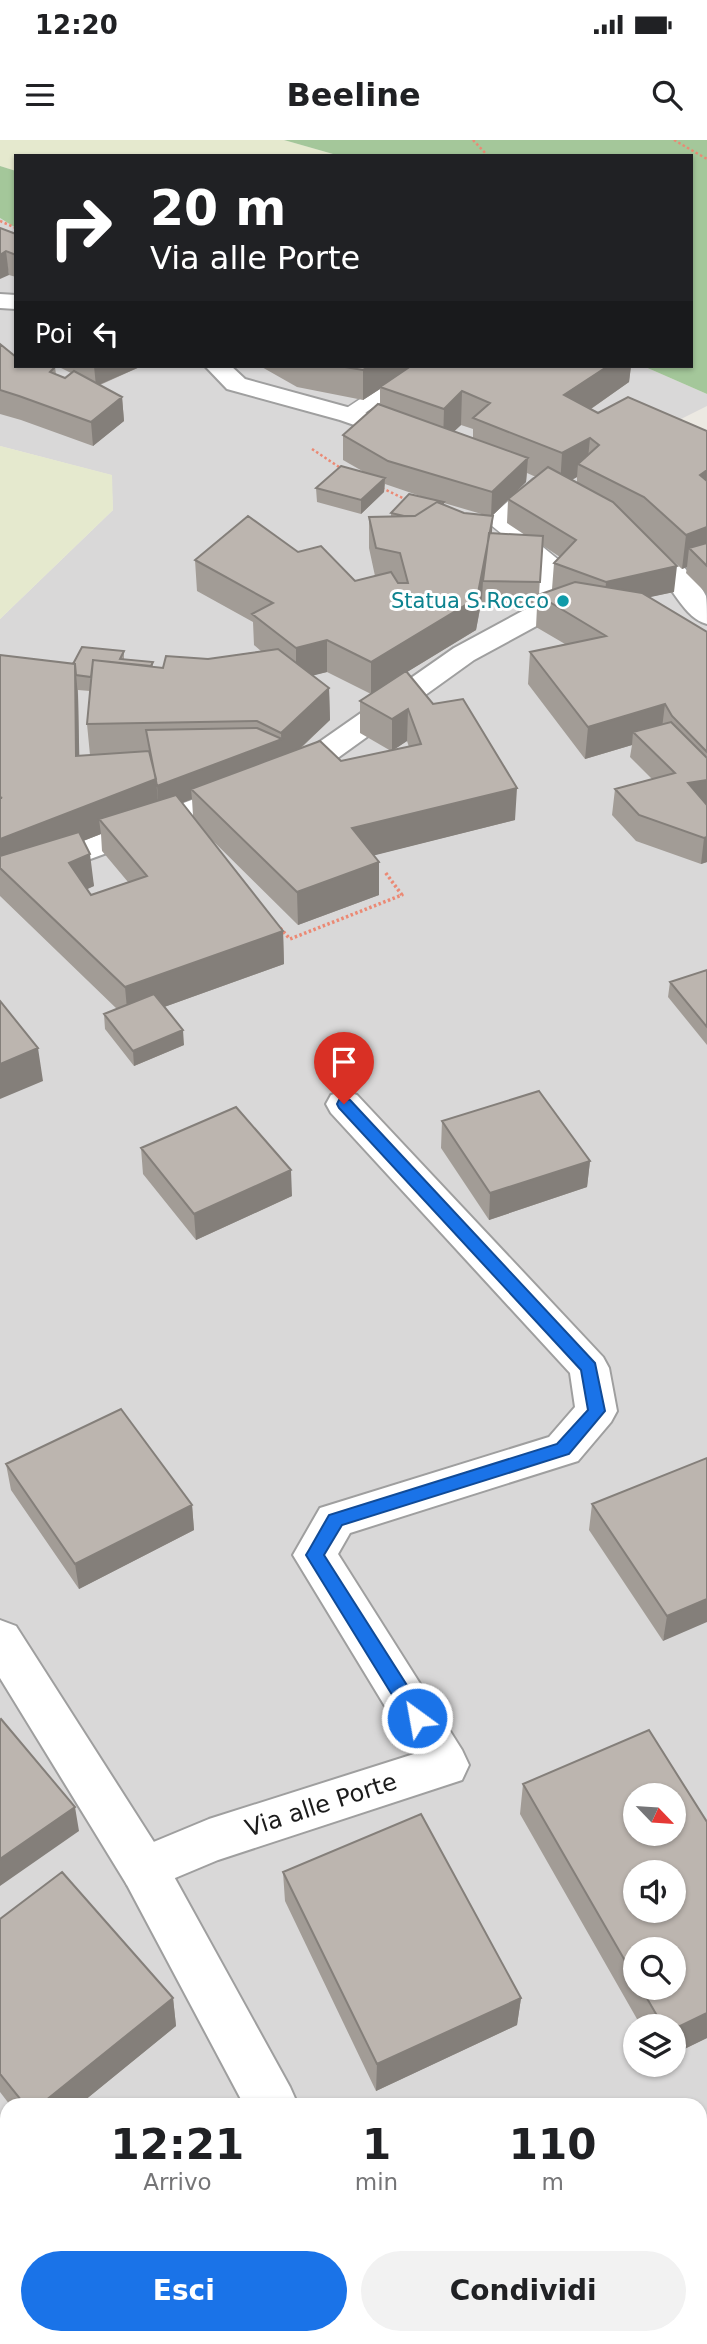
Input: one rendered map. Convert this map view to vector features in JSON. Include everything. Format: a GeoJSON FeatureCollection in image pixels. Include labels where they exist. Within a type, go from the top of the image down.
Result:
{"type":"FeatureCollection","features":[{"type":"Feature","properties":{"kind":"street"},"geometry":{"type":"LineString","coordinates":[[219,368],[236,384],[349,415],[436,444]]}},
{"type":"Feature","properties":{"kind":"street"},"geometry":{"type":"LineString","coordinates":[[613,522],[668,567],[707,615]]}},
{"type":"Feature","properties":{"kind":"street"},"geometry":{"type":"LineString","coordinates":[[0,882],[296,773],[464,654],[549,608],[618,619]]}},
{"type":"Feature","properties":{"kind":"street","name":"Via alle Porte"},"geometry":{"type":"LineString","coordinates":[[144,1868],[209,1841],[446,1765],[315,1555],[335,1520],[563,1449],[596,1411],[589,1368],[344,1104]]}},
{"type":"Feature","properties":{"kind":"street"},"geometry":{"type":"LineString","coordinates":[[0,1639],[144,1868],[268,2098]]}},
{"type":"Feature","properties":{"kind":"lane"},"geometry":{"type":"LineString","coordinates":[[349,415],[421,368]]}},
{"type":"Feature","properties":{"kind":"lane"},"geometry":{"type":"LineString","coordinates":[[541,485],[497,521],[550,561],[549,608]]}},
{"type":"Feature","properties":{"kind":"path"},"geometry":{"type":"LineString","coordinates":[[472,140],[486,154]]}},
{"type":"Feature","properties":{"kind":"path"},"geometry":{"type":"LineString","coordinates":[[674,140],[707,159]]}},
{"type":"Feature","properties":{"kind":"path"},"geometry":{"type":"LineString","coordinates":[[310,447],[343,469]]}},
{"type":"Feature","properties":{"kind":"path"},"geometry":{"type":"LineString","coordinates":[[377,486],[411,502]]}},
{"type":"Feature","properties":{"kind":"path"},"geometry":{"type":"LineString","coordinates":[[271,918],[290,939],[402,895],[385,872]]}},
{"type":"Feature","properties":{"kind":"shaded area"},"geometry":{"type":"Polygon","coordinates":[[[0,218],[14,227],[14,368],[648,368],[707,394],[707,406],[681,419],[707,434],[707,2098],[0,2098],[0,619],[113,510],[111,475],[0,446],[0,218]]]}},
{"type":"Feature","properties":{"kind":"green space"},"geometry":{"type":"Polygon","coordinates":[[[0,140],[284,140],[333,154],[14,154],[14,170],[0,166],[0,140]]]}},
{"type":"Feature","properties":{"kind":"green space"},"geometry":{"type":"Polygon","coordinates":[[[284,140],[707,140],[707,394],[648,368],[693,368],[693,154],[333,154],[284,140]]]}},
{"type":"Feature","properties":{"kind":"green space"},"geometry":{"type":"Polygon","coordinates":[[[0,166],[14,170],[14,227],[0,218],[0,166]]]}},
{"type":"Feature","properties":{"kind":"green space"},"geometry":{"type":"Polygon","coordinates":[[[0,446],[112,475],[113,510],[0,619],[0,446]]]}},
{"type":"Feature","properties":{"kind":"building"},"geometry":{"type":"Polygon","coordinates":[[[0,228],[14,233],[14,254],[6,251],[0,255],[0,228]]]}},
{"type":"Feature","properties":{"kind":"building"},"geometry":{"type":"Polygon","coordinates":[[[0,344],[14,355],[14,368],[54,368],[50,372],[65,378],[74,371],[122,397],[91,422],[0,390],[0,344]]]}},
{"type":"Feature","properties":{"kind":"building"},"geometry":{"type":"Polygon","coordinates":[[[408,368],[605,368],[564,395],[598,413],[628,397],[707,431],[707,470],[700,475],[707,481],[707,527],[686,535],[644,497],[578,464],[599,445],[590,438],[562,453],[473,418],[490,403],[462,391],[444,409],[380,387],[408,368]]]}},
{"type":"Feature","properties":{"kind":"building"},"geometry":{"type":"Polygon","coordinates":[[[378,404],[528,458],[492,492],[388,461],[343,435],[378,404]]]}},
{"type":"Feature","properties":{"kind":"building"},"geometry":{"type":"Polygon","coordinates":[[[341,466],[385,478],[361,500],[316,488],[341,466]]]}},
{"type":"Feature","properties":{"kind":"building"},"geometry":{"type":"Polygon","coordinates":[[[548,467],[613,502],[677,566],[606,582],[554,563],[576,540],[508,499],[548,467]]]}},
{"type":"Feature","properties":{"kind":"building"},"geometry":{"type":"Polygon","coordinates":[[[409,494],[444,502],[437,502],[415,516],[391,513],[409,494]]]}},
{"type":"Feature","properties":{"kind":"building"},"geometry":{"type":"Polygon","coordinates":[[[437,502],[464,513],[493,516],[477,598],[371,662],[327,640],[296,648],[252,614],[273,603],[195,560],[248,516],[298,552],[321,546],[355,581],[391,572],[398,583],[408,583],[400,553],[376,548],[369,517],[415,516],[437,502]]]}},
{"type":"Feature","properties":{"kind":"building"},"geometry":{"type":"Polygon","coordinates":[[[489,533],[543,536],[540,582],[483,581],[489,533]]]}},
{"type":"Feature","properties":{"kind":"building"},"geometry":{"type":"Polygon","coordinates":[[[707,543],[707,566],[689,548],[707,543]]]}},
{"type":"Feature","properties":{"kind":"building"},"geometry":{"type":"Polygon","coordinates":[[[575,582],[642,593],[707,632],[707,752],[672,716],[665,704],[588,727],[530,652],[606,636],[538,595],[575,582]]]}},
{"type":"Feature","properties":{"kind":"building"},"geometry":{"type":"Polygon","coordinates":[[[82,647],[124,651],[120,659],[153,662],[151,666],[93,660],[91,677],[76,675],[73,664],[82,647]]]}},
{"type":"Feature","properties":{"kind":"building"},"geometry":{"type":"Polygon","coordinates":[[[278,649],[329,688],[281,733],[257,721],[87,724],[93,660],[163,668],[166,656],[208,659],[278,649]]]}},
{"type":"Feature","properties":{"kind":"building"},"geometry":{"type":"Polygon","coordinates":[[[0,655],[75,664],[76,756],[149,751],[156,779],[0,839],[0,655]]]}},
{"type":"Feature","properties":{"kind":"building"},"geometry":{"type":"Polygon","coordinates":[[[406,671],[433,704],[463,699],[517,788],[352,828],[379,862],[297,892],[191,789],[320,741],[341,761],[421,744],[408,709],[392,719],[360,701],[406,671]]]}},
{"type":"Feature","properties":{"kind":"building"},"geometry":{"type":"Polygon","coordinates":[[[671,722],[707,758],[707,780],[688,783],[707,805],[707,837],[704,838],[639,815],[615,789],[675,773],[633,732],[671,722]]]}},
{"type":"Feature","properties":{"kind":"building"},"geometry":{"type":"Polygon","coordinates":[[[257,728],[282,739],[157,786],[146,730],[257,728]]]}},
{"type":"Feature","properties":{"kind":"building"},"geometry":{"type":"Polygon","coordinates":[[[176,795],[283,931],[125,987],[0,868],[0,856],[79,832],[90,854],[69,863],[91,895],[147,876],[99,819],[176,795]]]}},
{"type":"Feature","properties":{"kind":"building"},"geometry":{"type":"Polygon","coordinates":[[[707,970],[707,1027],[670,982],[707,970]]]}},
{"type":"Feature","properties":{"kind":"building"},"geometry":{"type":"Polygon","coordinates":[[[154,994],[183,1030],[133,1051],[104,1014],[154,994]]]}},
{"type":"Feature","properties":{"kind":"building"},"geometry":{"type":"Polygon","coordinates":[[[0,1001],[38,1048],[0,1064],[0,1001]]]}},
{"type":"Feature","properties":{"kind":"building"},"geometry":{"type":"Polygon","coordinates":[[[539,1091],[590,1161],[490,1193],[442,1121],[539,1091]]]}},
{"type":"Feature","properties":{"kind":"building"},"geometry":{"type":"Polygon","coordinates":[[[236,1107],[291,1170],[194,1214],[141,1148],[236,1107]]]}},
{"type":"Feature","properties":{"kind":"building"},"geometry":{"type":"Polygon","coordinates":[[[121,1409],[192,1505],[75,1564],[6,1464],[121,1409]]]}},
{"type":"Feature","properties":{"kind":"building"},"geometry":{"type":"Polygon","coordinates":[[[707,1458],[707,1599],[667,1616],[592,1504],[707,1458]]]}},
{"type":"Feature","properties":{"kind":"building"},"geometry":{"type":"Polygon","coordinates":[[[0,1720],[75,1807],[0,1859],[0,1720]]]}},
{"type":"Feature","properties":{"kind":"building"},"geometry":{"type":"Polygon","coordinates":[[[649,1730],[682,1783],[623,1783],[623,1846],[686,1846],[686,1789],[707,1822],[707,2013],[686,2023],[686,2014],[656,2014],[648,2000],[686,2000],[686,1937],[623,1937],[623,1957],[523,1784],[649,1730]]]}},
{"type":"Feature","properties":{"kind":"building"},"geometry":{"type":"Polygon","coordinates":[[[421,1814],[521,1998],[377,2064],[283,1872],[421,1814]]]}},
{"type":"Feature","properties":{"kind":"building"},"geometry":{"type":"Polygon","coordinates":[[[62,1872],[173,1998],[49,2098],[19,2098],[0,2074],[0,1919],[62,1872]]]}},
{"type":"Feature","properties":{"kind":"place","name":"Statua S.Rocco"},"geometry":{"type":"Point","coordinates":[563,601]}},
{"type":"Feature","properties":{"kind":"route"},"geometry":{"type":"LineString","coordinates":[[344,1104],[589,1368],[596,1411],[563,1449],[335,1520],[315,1555],[417,1718]]}}]}
